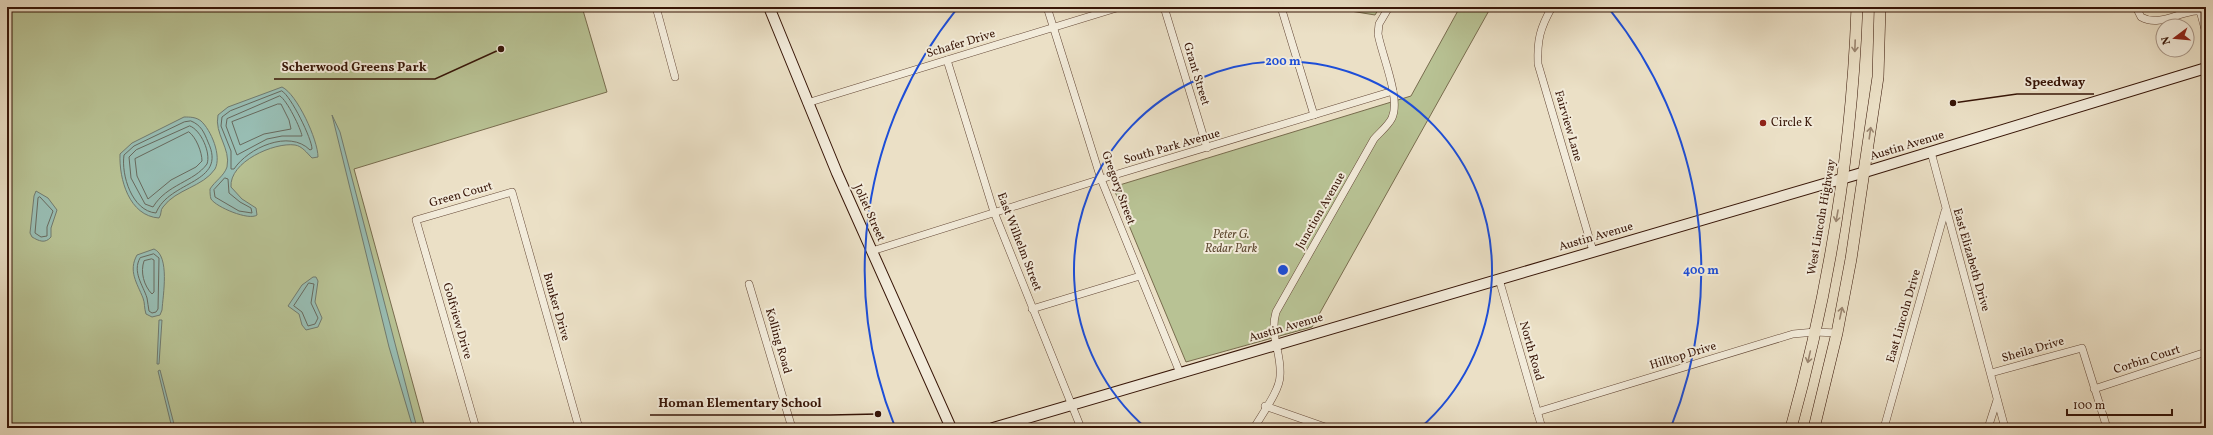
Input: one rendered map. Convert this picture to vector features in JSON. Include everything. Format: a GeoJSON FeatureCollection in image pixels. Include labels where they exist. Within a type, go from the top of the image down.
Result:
{"type":"FeatureCollection","features":[{"type":"Feature","properties":{"kind":"main road","name":"West Lincoln Highway"},"geometry":{"type":"LineString","coordinates":[[1791,428],[1815,332],[1844,177],[1854,77],[1857,7]]}},
{"type":"Feature","properties":{"kind":"main road"},"geometry":{"type":"LineString","coordinates":[[1814,428],[1837,333],[1865,172],[1878,77],[1880,7]]}},
{"type":"Feature","properties":{"kind":"street"},"geometry":{"type":"LineString","coordinates":[[656,7],[675,77]]}},
{"type":"Feature","properties":{"kind":"street","name":"Joliet Street"},"geometry":{"type":"LineString","coordinates":[[769,7],[807,103],[951,428]]}},
{"type":"Feature","properties":{"kind":"street","name":"Gregory Street"},"geometry":{"type":"LineString","coordinates":[[1047,7],[1101,179],[1180,373]]}},
{"type":"Feature","properties":{"kind":"street","name":"Schafer Drive"},"geometry":{"type":"LineString","coordinates":[[807,103],[1120,7]]}},
{"type":"Feature","properties":{"kind":"street","name":"Grant Street"},"geometry":{"type":"LineString","coordinates":[[1164,7],[1208,148]]}},
{"type":"Feature","properties":{"kind":"street"},"geometry":{"type":"LineString","coordinates":[[1281,7],[1314,115]]}},
{"type":"Feature","properties":{"kind":"street"},"geometry":{"type":"LineString","coordinates":[[1389,7],[1379,24],[1378,34],[1393,91]]}},
{"type":"Feature","properties":{"kind":"street","name":"Fairview Lane"},"geometry":{"type":"LineString","coordinates":[[1552,7],[1540,28],[1538,64],[1593,251]]}},
{"type":"Feature","properties":{"kind":"street"},"geometry":{"type":"LineString","coordinates":[[2136,7],[2141,17],[2154,21],[2192,11],[2202,10],[2206,33]]}},
{"type":"Feature","properties":{"kind":"street","name":"East Wilhelm Street"},"geometry":{"type":"LineString","coordinates":[[947,60],[994,212],[1081,428]]}},
{"type":"Feature","properties":{"kind":"street","name":"Austin Avenue"},"geometry":{"type":"LineString","coordinates":[[993,428],[1865,172],[2206,68]]}},
{"type":"Feature","properties":{"kind":"street","name":"South Park Avenue"},"geometry":{"type":"LineString","coordinates":[[872,251],[1101,179],[1393,91]]}},
{"type":"Feature","properties":{"kind":"street","name":"Junction Avenue"},"geometry":{"type":"LineString","coordinates":[[1254,428],[1265,406],[1277,392],[1280,377],[1272,325],[1276,312],[1374,139],[1391,119],[1395,110],[1393,91]]}},
{"type":"Feature","properties":{"kind":"street","name":"East Elizabeth Drive"},"geometry":{"type":"LineString","coordinates":[[1931,152],[1945,210],[2005,428]]}},
{"type":"Feature","properties":{"kind":"street","name":"Green Court"},"geometry":{"type":"LineString","coordinates":[[416,220],[512,192]]}},
{"type":"Feature","properties":{"kind":"street","name":"Bunker Drive"},"geometry":{"type":"LineString","coordinates":[[512,192],[579,428]]}},
{"type":"Feature","properties":{"kind":"street","name":"East Lincoln Drive"},"geometry":{"type":"LineString","coordinates":[[1884,428],[1945,210]]}},
{"type":"Feature","properties":{"kind":"street","name":"Golfview Drive"},"geometry":{"type":"LineString","coordinates":[[416,220],[476,428]]}},
{"type":"Feature","properties":{"kind":"street"},"geometry":{"type":"LineString","coordinates":[[1032,309],[1140,276]]}},
{"type":"Feature","properties":{"kind":"street","name":"North Road"},"geometry":{"type":"LineString","coordinates":[[1499,279],[1542,428]]}},
{"type":"Feature","properties":{"kind":"street","name":"Kolling Road"},"geometry":{"type":"LineString","coordinates":[[749,284],[792,428]]}},
{"type":"Feature","properties":{"kind":"street","name":"Hilltop Drive"},"geometry":{"type":"LineString","coordinates":[[1537,412],[1793,334],[1815,332],[1837,333]]}},
{"type":"Feature","properties":{"kind":"street","name":"Sheila Drive"},"geometry":{"type":"LineString","coordinates":[[1991,373],[2082,348],[2094,389]]}},
{"type":"Feature","properties":{"kind":"street","name":"Corbin Court"},"geometry":{"type":"LineString","coordinates":[[2094,389],[2206,352]]}},
{"type":"Feature","properties":{"kind":"street"},"geometry":{"type":"LineString","coordinates":[[2094,389],[2107,428]]}},
{"type":"Feature","properties":{"kind":"street"},"geometry":{"type":"LineString","coordinates":[[1988,428],[1997,400]]}},
{"type":"Feature","properties":{"kind":"street"},"geometry":{"type":"LineString","coordinates":[[1265,406],[1328,428]]}},
{"type":"Feature","properties":{"kind":"green space"},"geometry":{"type":"Polygon","coordinates":[[[7,7],[582,7],[607,92],[354,169],[425,428],[7,428],[7,7]]]}},
{"type":"Feature","properties":{"kind":"green space"},"geometry":{"type":"Polygon","coordinates":[[[1326,7],[1380,7],[1375,15],[1326,7]]]}},
{"type":"Feature","properties":{"kind":"green space","name":"Peter G. Redar Park"},"geometry":{"type":"Polygon","coordinates":[[[1460,7],[1491,7],[1312,327],[1186,362],[1113,187],[1411,96],[1460,7]]]}},
{"type":"Feature","properties":{"kind":"water"},"geometry":{"type":"Polygon","coordinates":[[[282,87],[294,98],[306,118],[311,129],[318,157],[312,158],[298,146],[286,145],[265,150],[245,162],[237,169],[232,178],[231,187],[242,199],[256,208],[257,215],[240,215],[219,206],[210,197],[210,189],[224,173],[228,160],[218,128],[218,115],[228,107],[282,87]]]}},
{"type":"Feature","properties":{"kind":"water"},"geometry":{"type":"Polygon","coordinates":[[[332,115],[340,132],[417,428],[413,428],[389,347],[332,115]]]}},
{"type":"Feature","properties":{"kind":"water"},"geometry":{"type":"Polygon","coordinates":[[[184,117],[199,120],[205,125],[212,137],[216,150],[217,164],[215,169],[204,180],[168,201],[162,208],[159,218],[149,216],[140,211],[128,195],[121,174],[120,154],[132,143],[184,117]]]}},
{"type":"Feature","properties":{"kind":"water"},"geometry":{"type":"Polygon","coordinates":[[[36,191],[48,198],[57,210],[51,228],[51,237],[46,241],[40,241],[32,237],[30,233],[34,196],[36,191]]]}},
{"type":"Feature","properties":{"kind":"water"},"geometry":{"type":"Polygon","coordinates":[[[154,249],[159,253],[162,259],[164,267],[164,286],[162,310],[160,315],[152,317],[146,314],[144,300],[134,277],[133,266],[137,255],[154,249]]]}},
{"type":"Feature","properties":{"kind":"water"},"geometry":{"type":"Polygon","coordinates":[[[313,277],[316,277],[318,281],[315,302],[322,318],[318,327],[306,330],[302,325],[299,314],[288,306],[302,285],[313,277]]]}},
{"type":"Feature","properties":{"kind":"water"},"geometry":{"type":"Polygon","coordinates":[[[159,320],[162,320],[159,364],[157,364],[159,320]]]}},
{"type":"Feature","properties":{"kind":"water"},"geometry":{"type":"Polygon","coordinates":[[[160,370],[175,428],[172,428],[158,371],[160,370]]]}},
{"type":"Feature","properties":{"kind":"place","name":"Scherwood Greens Park"},"geometry":{"type":"Point","coordinates":[501,49]}},
{"type":"Feature","properties":{"kind":"place","name":"Speedway"},"geometry":{"type":"Point","coordinates":[1953,103]}},
{"type":"Feature","properties":{"kind":"place","name":"Circle K"},"geometry":{"type":"Point","coordinates":[1763,123]}},
{"type":"Feature","properties":{"kind":"place","name":"Homan Elementary School"},"geometry":{"type":"Point","coordinates":[878,414]}}]}
